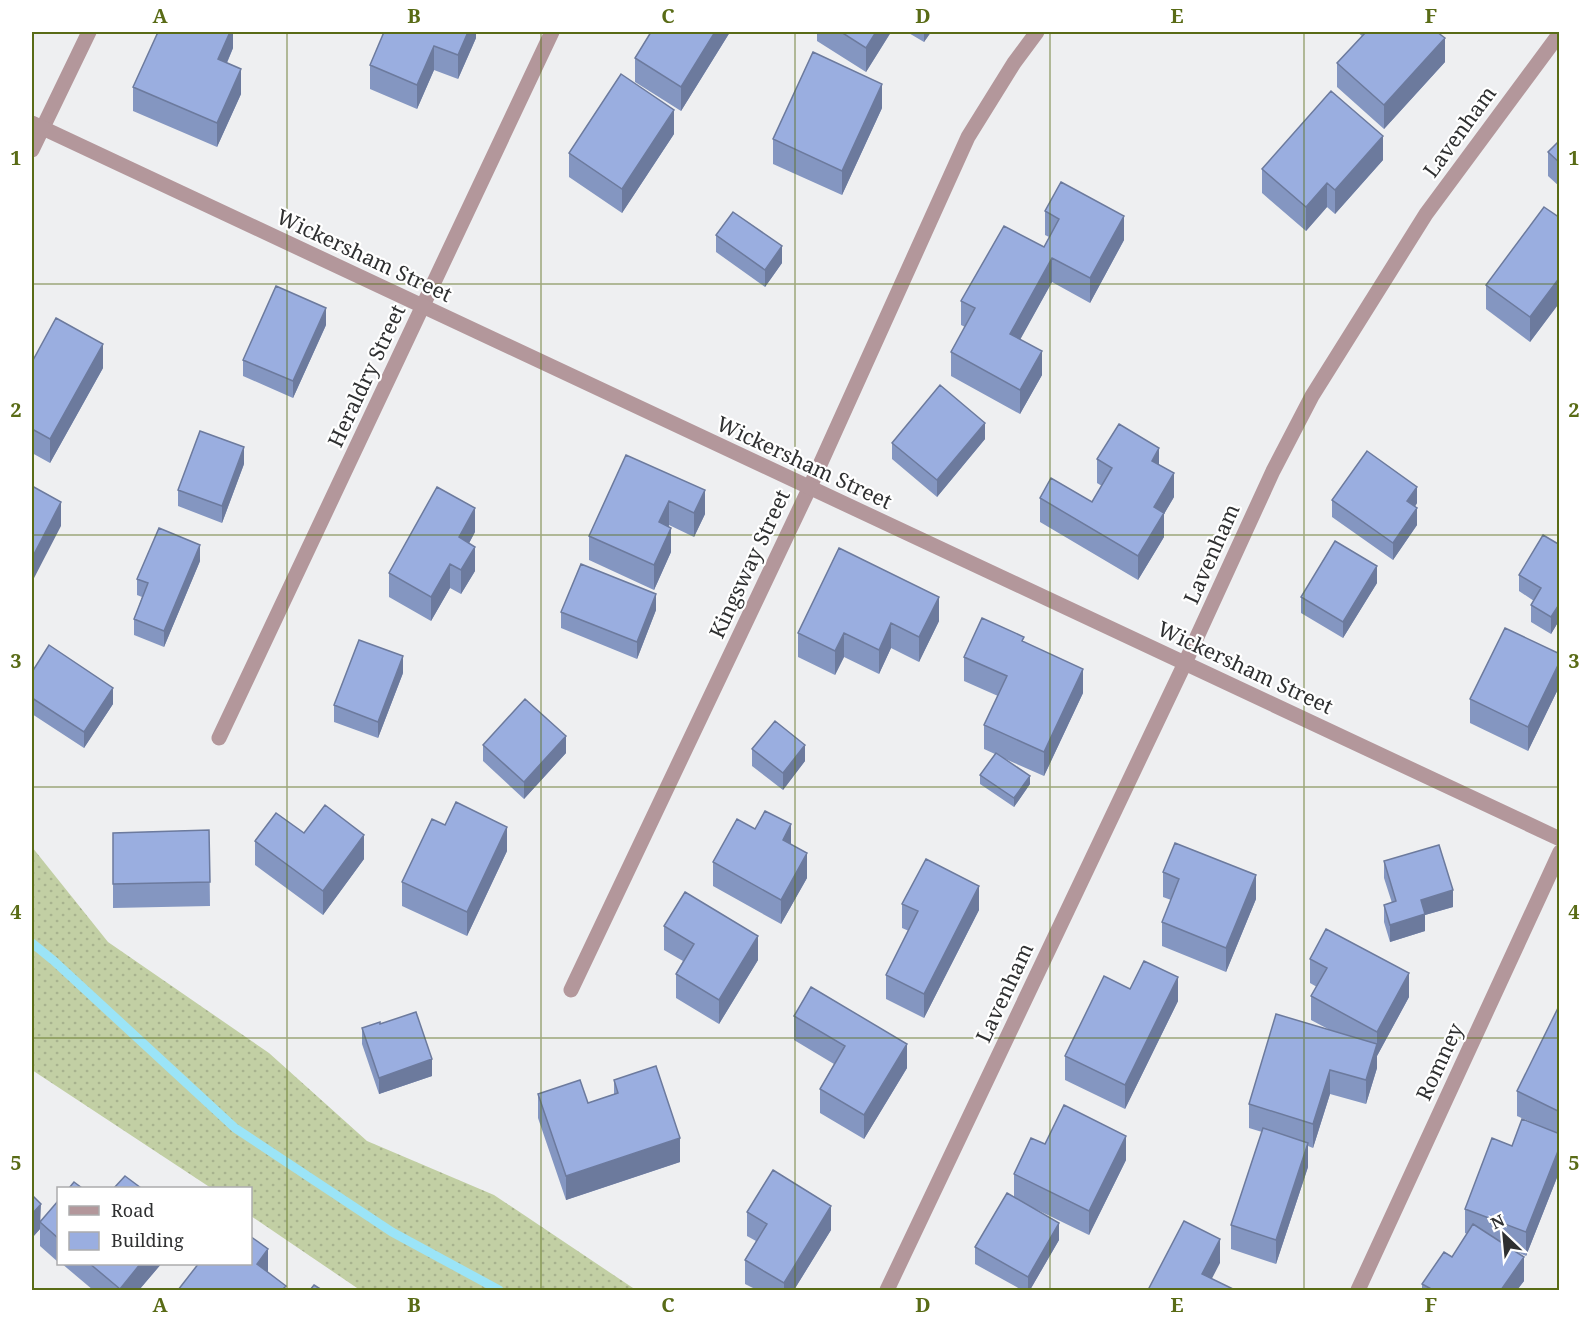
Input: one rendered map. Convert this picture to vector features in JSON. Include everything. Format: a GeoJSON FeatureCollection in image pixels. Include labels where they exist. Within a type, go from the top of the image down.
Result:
{"type":"FeatureCollection","features":[{"type":"Feature","properties":{"kind":"street"},"geometry":{"type":"LineString","coordinates":[[32,150],[37,126],[89,32]]}},
{"type":"Feature","properties":{"kind":"street","name":"Heraldry Street"},"geometry":{"type":"LineString","coordinates":[[219,738],[552,32]]}},
{"type":"Feature","properties":{"kind":"street","name":"Kingsway Street"},"geometry":{"type":"LineString","coordinates":[[571,990],[809,489],[968,137],[1014,63],[1037,32]]}},
{"type":"Feature","properties":{"kind":"street","name":"Lavenham"},"geometry":{"type":"LineString","coordinates":[[887,1290],[1185,663],[1273,471],[1312,396],[1426,214],[1560,33]]}},
{"type":"Feature","properties":{"kind":"street","name":"Wickersham Street"},"geometry":{"type":"LineString","coordinates":[[37,126],[1560,839]]}},
{"type":"Feature","properties":{"kind":"street","name":"Romney"},"geometry":{"type":"LineString","coordinates":[[1358,1290],[1560,852]]}},
{"type":"Feature","properties":{"kind":"green space"},"geometry":{"type":"Polygon","coordinates":[[[32,847],[108,942],[269,1053],[367,1141],[494,1195],[636,1290],[360,1290],[252,1217],[252,1187],[209,1187],[32,1070],[32,847]]]}},
{"type":"Feature","properties":{"kind":"building"},"geometry":{"type":"Polygon","coordinates":[[[158,32],[230,32],[218,59],[241,69],[217,123],[133,87],[158,32]]]}},
{"type":"Feature","properties":{"kind":"building"},"geometry":{"type":"Polygon","coordinates":[[[384,32],[468,32],[458,55],[434,46],[417,85],[370,65],[384,32]]]}},
{"type":"Feature","properties":{"kind":"building"},"geometry":{"type":"Polygon","coordinates":[[[651,32],[715,32],[681,87],[635,58],[651,32]]]}},
{"type":"Feature","properties":{"kind":"building"},"geometry":{"type":"Polygon","coordinates":[[[841,32],[876,32],[866,48],[841,32]]]}},
{"type":"Feature","properties":{"kind":"building"},"geometry":{"type":"Polygon","coordinates":[[[1366,32],[1437,32],[1445,38],[1384,105],[1337,63],[1366,32]]]}},
{"type":"Feature","properties":{"kind":"building"},"geometry":{"type":"Polygon","coordinates":[[[813,52],[882,84],[842,171],[773,139],[813,52]]]}},
{"type":"Feature","properties":{"kind":"building"},"geometry":{"type":"Polygon","coordinates":[[[621,74],[674,110],[622,189],[569,153],[621,74]]]}},
{"type":"Feature","properties":{"kind":"building"},"geometry":{"type":"Polygon","coordinates":[[[1331,91],[1383,136],[1335,190],[1327,183],[1306,207],[1262,169],[1331,91]]]}},
{"type":"Feature","properties":{"kind":"building"},"geometry":{"type":"Polygon","coordinates":[[[1560,140],[1560,163],[1548,152],[1560,140]]]}},
{"type":"Feature","properties":{"kind":"building"},"geometry":{"type":"Polygon","coordinates":[[[1061,182],[1124,216],[1090,278],[1052,258],[1010,334],[1042,351],[1020,390],[951,352],[975,308],[961,301],[1004,226],[1044,247],[1059,219],[1045,211],[1061,182]]]}},
{"type":"Feature","properties":{"kind":"building"},"geometry":{"type":"Polygon","coordinates":[[[1544,207],[1560,218],[1560,277],[1530,317],[1486,285],[1544,207]]]}},
{"type":"Feature","properties":{"kind":"building"},"geometry":{"type":"Polygon","coordinates":[[[733,212],[782,246],[765,270],[716,235],[733,212]]]}},
{"type":"Feature","properties":{"kind":"building"},"geometry":{"type":"Polygon","coordinates":[[[276,286],[326,308],[293,381],[243,360],[276,286]]]}},
{"type":"Feature","properties":{"kind":"building"},"geometry":{"type":"Polygon","coordinates":[[[56,318],[103,344],[50,439],[32,429],[32,362],[56,318]]]}},
{"type":"Feature","properties":{"kind":"building"},"geometry":{"type":"Polygon","coordinates":[[[940,385],[985,423],[937,480],[892,443],[940,385]]]}},
{"type":"Feature","properties":{"kind":"building"},"geometry":{"type":"Polygon","coordinates":[[[1119,424],[1159,448],[1152,461],[1174,473],[1154,507],[1164,513],[1138,556],[1040,498],[1051,478],[1092,502],[1112,468],[1097,459],[1119,424]]]}},
{"type":"Feature","properties":{"kind":"building"},"geometry":{"type":"Polygon","coordinates":[[[200,431],[244,447],[222,506],[178,490],[200,431]]]}},
{"type":"Feature","properties":{"kind":"building"},"geometry":{"type":"Polygon","coordinates":[[[1367,451],[1417,487],[1407,501],[1417,508],[1393,543],[1332,500],[1367,451]]]}},
{"type":"Feature","properties":{"kind":"building"},"geometry":{"type":"Polygon","coordinates":[[[626,455],[705,490],[694,513],[669,501],[659,522],[671,528],[654,565],[589,536],[626,455]]]}},
{"type":"Feature","properties":{"kind":"building"},"geometry":{"type":"Polygon","coordinates":[[[32,486],[61,502],[32,558],[32,486]]]}},
{"type":"Feature","properties":{"kind":"building"},"geometry":{"type":"Polygon","coordinates":[[[437,487],[475,508],[459,537],[475,547],[461,570],[450,564],[431,597],[389,573],[437,487]]]}},
{"type":"Feature","properties":{"kind":"building"},"geometry":{"type":"Polygon","coordinates":[[[159,528],[200,545],[164,631],[134,619],[148,583],[137,579],[159,528]]]}},
{"type":"Feature","properties":{"kind":"building"},"geometry":{"type":"Polygon","coordinates":[[[1543,535],[1560,545],[1560,603],[1551,617],[1531,605],[1541,588],[1519,575],[1543,535]]]}},
{"type":"Feature","properties":{"kind":"building"},"geometry":{"type":"Polygon","coordinates":[[[1335,541],[1377,566],[1343,622],[1301,597],[1335,541]]]}},
{"type":"Feature","properties":{"kind":"building"},"geometry":{"type":"Polygon","coordinates":[[[839,548],[939,597],[919,637],[891,623],[879,650],[844,633],[835,651],[798,633],[839,548]]]}},
{"type":"Feature","properties":{"kind":"building"},"geometry":{"type":"Polygon","coordinates":[[[581,564],[656,594],[637,642],[561,612],[581,564]]]}},
{"type":"Feature","properties":{"kind":"building"},"geometry":{"type":"Polygon","coordinates":[[[982,618],[1024,637],[1022,641],[1083,669],[1044,752],[984,725],[1007,676],[964,657],[982,618]]]}},
{"type":"Feature","properties":{"kind":"building"},"geometry":{"type":"Polygon","coordinates":[[[1505,628],[1560,654],[1560,661],[1528,727],[1470,699],[1505,628]]]}},
{"type":"Feature","properties":{"kind":"building"},"geometry":{"type":"Polygon","coordinates":[[[359,640],[403,656],[378,722],[334,705],[359,640]]]}},
{"type":"Feature","properties":{"kind":"building"},"geometry":{"type":"Polygon","coordinates":[[[49,645],[113,688],[84,732],[32,698],[32,672],[49,645]]]}},
{"type":"Feature","properties":{"kind":"building"},"geometry":{"type":"Polygon","coordinates":[[[525,699],[566,736],[524,782],[483,745],[525,699]]]}},
{"type":"Feature","properties":{"kind":"building"},"geometry":{"type":"Polygon","coordinates":[[[775,721],[805,745],[783,773],[752,749],[775,721]]]}},
{"type":"Feature","properties":{"kind":"building"},"geometry":{"type":"Polygon","coordinates":[[[996,753],[1030,776],[1014,798],[980,775],[996,753]]]}},
{"type":"Feature","properties":{"kind":"building"},"geometry":{"type":"Polygon","coordinates":[[[456,802],[507,827],[467,912],[402,882],[432,819],[445,825],[456,802]]]}},
{"type":"Feature","properties":{"kind":"building"},"geometry":{"type":"Polygon","coordinates":[[[325,805],[364,835],[323,891],[255,841],[276,813],[304,833],[325,805]]]}},
{"type":"Feature","properties":{"kind":"building"},"geometry":{"type":"Polygon","coordinates":[[[765,811],[791,824],[783,840],[807,853],[781,900],[713,862],[737,819],[755,829],[765,811]]]}},
{"type":"Feature","properties":{"kind":"building"},"geometry":{"type":"Polygon","coordinates":[[[209,830],[210,882],[113,884],[113,833],[209,830]]]}},
{"type":"Feature","properties":{"kind":"building"},"geometry":{"type":"Polygon","coordinates":[[[1175,843],[1256,875],[1226,948],[1162,922],[1179,879],[1163,872],[1175,843]]]}},
{"type":"Feature","properties":{"kind":"building"},"geometry":{"type":"Polygon","coordinates":[[[1439,845],[1453,890],[1421,900],[1425,914],[1390,925],[1384,905],[1396,901],[1384,861],[1439,845]]]}},
{"type":"Feature","properties":{"kind":"building"},"geometry":{"type":"Polygon","coordinates":[[[926,859],[979,886],[924,994],[886,975],[918,911],[902,904],[926,859]]]}},
{"type":"Feature","properties":{"kind":"building"},"geometry":{"type":"Polygon","coordinates":[[[685,892],[758,936],[719,1000],[676,974],[694,944],[664,926],[685,892]]]}},
{"type":"Feature","properties":{"kind":"building"},"geometry":{"type":"Polygon","coordinates":[[[1326,929],[1409,973],[1377,1032],[1311,996],[1327,968],[1310,959],[1326,929]]]}},
{"type":"Feature","properties":{"kind":"building"},"geometry":{"type":"Polygon","coordinates":[[[1144,961],[1178,977],[1125,1085],[1065,1056],[1104,976],[1130,989],[1144,961]]]}},
{"type":"Feature","properties":{"kind":"building"},"geometry":{"type":"Polygon","coordinates":[[[811,987],[907,1044],[864,1115],[820,1089],[845,1046],[794,1016],[811,987]]]}},
{"type":"Feature","properties":{"kind":"building"},"geometry":{"type":"Polygon","coordinates":[[[1558,1008],[1560,1009],[1560,1112],[1517,1091],[1558,1008]]]}},
{"type":"Feature","properties":{"kind":"building"},"geometry":{"type":"Polygon","coordinates":[[[416,1012],[432,1059],[379,1078],[362,1028],[416,1012]]]}},
{"type":"Feature","properties":{"kind":"building"},"geometry":{"type":"Polygon","coordinates":[[[1276,1014],[1377,1044],[1366,1080],[1330,1070],[1313,1124],[1249,1104],[1276,1014]]]}},
{"type":"Feature","properties":{"kind":"building"},"geometry":{"type":"Polygon","coordinates":[[[656,1066],[680,1138],[566,1176],[538,1094],[580,1080],[588,1103],[618,1093],[614,1080],[656,1066]]]}},
{"type":"Feature","properties":{"kind":"building"},"geometry":{"type":"Polygon","coordinates":[[[1064,1105],[1126,1136],[1089,1211],[1014,1174],[1031,1138],[1045,1144],[1064,1105]]]}},
{"type":"Feature","properties":{"kind":"building"},"geometry":{"type":"Polygon","coordinates":[[[1522,1119],[1560,1134],[1560,1146],[1526,1232],[1465,1209],[1492,1138],[1512,1146],[1522,1119]]]}},
{"type":"Feature","properties":{"kind":"building"},"geometry":{"type":"Polygon","coordinates":[[[1263,1128],[1308,1143],[1276,1240],[1231,1225],[1263,1128]]]}},
{"type":"Feature","properties":{"kind":"building"},"geometry":{"type":"Polygon","coordinates":[[[773,1170],[831,1206],[784,1283],[745,1260],[767,1224],[747,1212],[773,1170]]]}},
{"type":"Feature","properties":{"kind":"building"},"geometry":{"type":"Polygon","coordinates":[[[125,1176],[140,1187],[115,1187],[125,1176]]]}},
{"type":"Feature","properties":{"kind":"building"},"geometry":{"type":"Polygon","coordinates":[[[74,1182],[81,1187],[70,1187],[74,1182]]]}},
{"type":"Feature","properties":{"kind":"building"},"geometry":{"type":"Polygon","coordinates":[[[1007,1193],[1059,1223],[1028,1277],[975,1247],[1007,1193]]]}},
{"type":"Feature","properties":{"kind":"building"},"geometry":{"type":"Polygon","coordinates":[[[32,1195],[41,1204],[32,1214],[32,1195]]]}},
{"type":"Feature","properties":{"kind":"building"},"geometry":{"type":"Polygon","coordinates":[[[57,1202],[57,1237],[40,1222],[57,1202]]]}},
{"type":"Feature","properties":{"kind":"building"},"geometry":{"type":"Polygon","coordinates":[[[1184,1221],[1220,1239],[1202,1274],[1235,1290],[1148,1290],[1184,1221]]]}},
{"type":"Feature","properties":{"kind":"building"},"geometry":{"type":"Polygon","coordinates":[[[1473,1224],[1524,1257],[1501,1290],[1433,1290],[1422,1284],[1444,1252],[1452,1257],[1473,1224]]]}},
{"type":"Feature","properties":{"kind":"building"},"geometry":{"type":"Polygon","coordinates":[[[252,1237],[268,1249],[257,1264],[286,1286],[282,1290],[178,1290],[197,1265],[252,1265],[252,1237]]]}},
{"type":"Feature","properties":{"kind":"building"},"geometry":{"type":"Polygon","coordinates":[[[91,1265],[139,1265],[120,1289],[91,1265]]]}},
{"type":"Feature","properties":{"kind":"building"},"geometry":{"type":"Polygon","coordinates":[[[314,1285],[322,1290],[310,1290],[314,1285]]]}},
{"type":"Feature","properties":{"kind":"waterway"},"geometry":{"type":"LineString","coordinates":[[32,943],[235,1128],[392,1232],[499,1290]]}}]}
